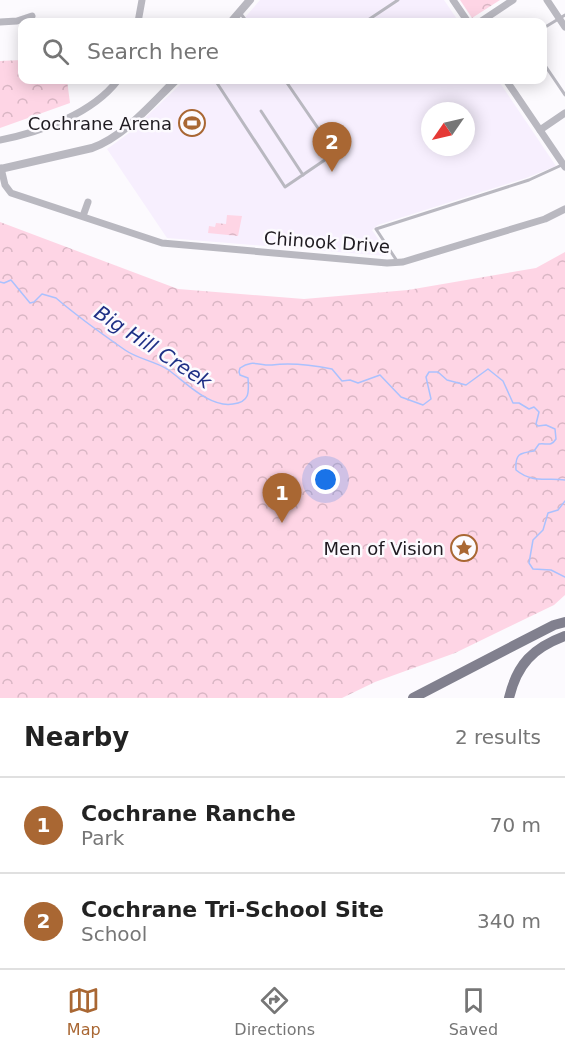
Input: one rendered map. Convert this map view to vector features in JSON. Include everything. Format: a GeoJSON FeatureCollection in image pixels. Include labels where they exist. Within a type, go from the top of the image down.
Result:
{"type":"FeatureCollection","features":[{"type":"Feature","properties":{"kind":"main road"},"geometry":{"type":"LineString","coordinates":[[412,698],[554,625],[565,622]]}},
{"type":"Feature","properties":{"kind":"main road"},"geometry":{"type":"LineString","coordinates":[[509,698],[513,680],[524,661],[544,645],[565,636]]}},
{"type":"Feature","properties":{"kind":"street"},"geometry":{"type":"LineString","coordinates":[[139,18],[142,0]]}},
{"type":"Feature","properties":{"kind":"street"},"geometry":{"type":"LineString","coordinates":[[235,18],[250,0]]}},
{"type":"Feature","properties":{"kind":"street"},"geometry":{"type":"LineString","coordinates":[[453,0],[465,18]]}},
{"type":"Feature","properties":{"kind":"street"},"geometry":{"type":"LineString","coordinates":[[486,18],[513,0]]}},
{"type":"Feature","properties":{"kind":"street"},"geometry":{"type":"LineString","coordinates":[[547,0],[562,16],[565,27]]}},
{"type":"Feature","properties":{"kind":"street"},"geometry":{"type":"LineString","coordinates":[[26,18],[32,16]]}},
{"type":"Feature","properties":{"kind":"street"},"geometry":{"type":"LineString","coordinates":[[0,22],[18,21]]}},
{"type":"Feature","properties":{"kind":"street"},"geometry":{"type":"LineString","coordinates":[[0,140],[33,131],[71,115],[103,96],[114,84]]}},
{"type":"Feature","properties":{"kind":"street"},"geometry":{"type":"LineString","coordinates":[[9,192],[0,169],[92,148],[104,143],[126,127],[172,84]]}},
{"type":"Feature","properties":{"kind":"street"},"geometry":{"type":"LineString","coordinates":[[509,84],[564,165]]}},
{"type":"Feature","properties":{"kind":"street"},"geometry":{"type":"LineString","coordinates":[[540,130],[565,113]]}},
{"type":"Feature","properties":{"kind":"street","name":"Chinook Drive"},"geometry":{"type":"LineString","coordinates":[[0,190],[168,244],[398,262],[545,219],[565,209]]}},
{"type":"Feature","properties":{"kind":"street"},"geometry":{"type":"LineString","coordinates":[[83,216],[88,202]]}},
{"type":"Feature","properties":{"kind":"lane"},"geometry":{"type":"LineString","coordinates":[[370,18],[398,0]]}},
{"type":"Feature","properties":{"kind":"lane"},"geometry":{"type":"LineString","coordinates":[[240,12],[244,18]]}},
{"type":"Feature","properties":{"kind":"lane"},"geometry":{"type":"LineString","coordinates":[[547,26],[562,16]]}},
{"type":"Feature","properties":{"kind":"lane"},"geometry":{"type":"LineString","coordinates":[[547,67],[565,95]]}},
{"type":"Feature","properties":{"kind":"lane"},"geometry":{"type":"LineString","coordinates":[[217,84],[285,187],[335,153],[288,84]]}},
{"type":"Feature","properties":{"kind":"lane"},"geometry":{"type":"LineString","coordinates":[[261,111],[303,175]]}},
{"type":"Feature","properties":{"kind":"lane"},"geometry":{"type":"LineString","coordinates":[[398,262],[376,229],[529,180],[564,165]]}},
{"type":"Feature","properties":{"kind":"shaded area"},"geometry":{"type":"Polygon","coordinates":[[[260,0],[444,0],[456,18],[244,18],[260,0]]]}},
{"type":"Feature","properties":{"kind":"shaded area"},"geometry":{"type":"Polygon","coordinates":[[[181,84],[501,84],[556,166],[526,178],[378,225],[372,230],[387,252],[387,256],[167,238],[107,149],[129,133],[181,84]]]}},
{"type":"Feature","properties":{"kind":"green space"},"geometry":{"type":"Polygon","coordinates":[[[460,0],[500,0],[472,18],[460,0]]]}},
{"type":"Feature","properties":{"kind":"green space"},"geometry":{"type":"Polygon","coordinates":[[[18,60],[18,84],[68,84],[70,103],[0,128],[0,61],[18,60]]]}},
{"type":"Feature","properties":{"kind":"green space"},"geometry":{"type":"Polygon","coordinates":[[[227,215],[242,216],[238,236],[208,233],[209,226],[215,227],[216,223],[226,224],[227,215]]]}},
{"type":"Feature","properties":{"kind":"green space"},"geometry":{"type":"Polygon","coordinates":[[[0,222],[178,289],[304,299],[408,290],[536,268],[565,252],[565,595],[554,605],[455,653],[375,682],[342,698],[0,698],[0,222]]]}},
{"type":"Feature","properties":{"kind":"waterway","name":"Big Hill Creek"},"geometry":{"type":"LineString","coordinates":[[0,282],[11,280],[30,303],[42,294],[56,298],[125,350],[162,366],[207,398],[224,404],[239,403],[245,399],[248,392],[248,378],[240,375],[239,372],[244,365],[252,363],[310,365],[332,369],[342,381],[350,380],[358,383],[380,375],[401,397],[423,405],[431,399],[426,377],[429,372],[438,372],[447,380],[466,385],[488,369],[503,381],[513,403],[519,403],[529,409],[534,407],[539,412],[536,424],[538,426],[546,425],[555,429],[556,439],[552,443],[539,444],[534,451],[517,457],[516,470],[534,479],[565,480]]}},
{"type":"Feature","properties":{"kind":"waterway","name":"Big Hill Creek"},"geometry":{"type":"LineString","coordinates":[[565,501],[558,510],[548,513],[543,530],[533,540],[529,563],[533,569],[551,570],[565,577]]}},
{"type":"Feature","properties":{"kind":"place","name":"Cochrane Arena"},"geometry":{"type":"Point","coordinates":[192,123]}},
{"type":"Feature","properties":{"kind":"place","name":"Cochrane Tri-School Site"},"geometry":{"type":"Point","coordinates":[332,172]}},
{"type":"Feature","properties":{"kind":"place","name":"Cochrane Ranche"},"geometry":{"type":"Point","coordinates":[282,523]}},
{"type":"Feature","properties":{"kind":"place","name":"Men of Vision"},"geometry":{"type":"Point","coordinates":[464,548]}}]}
